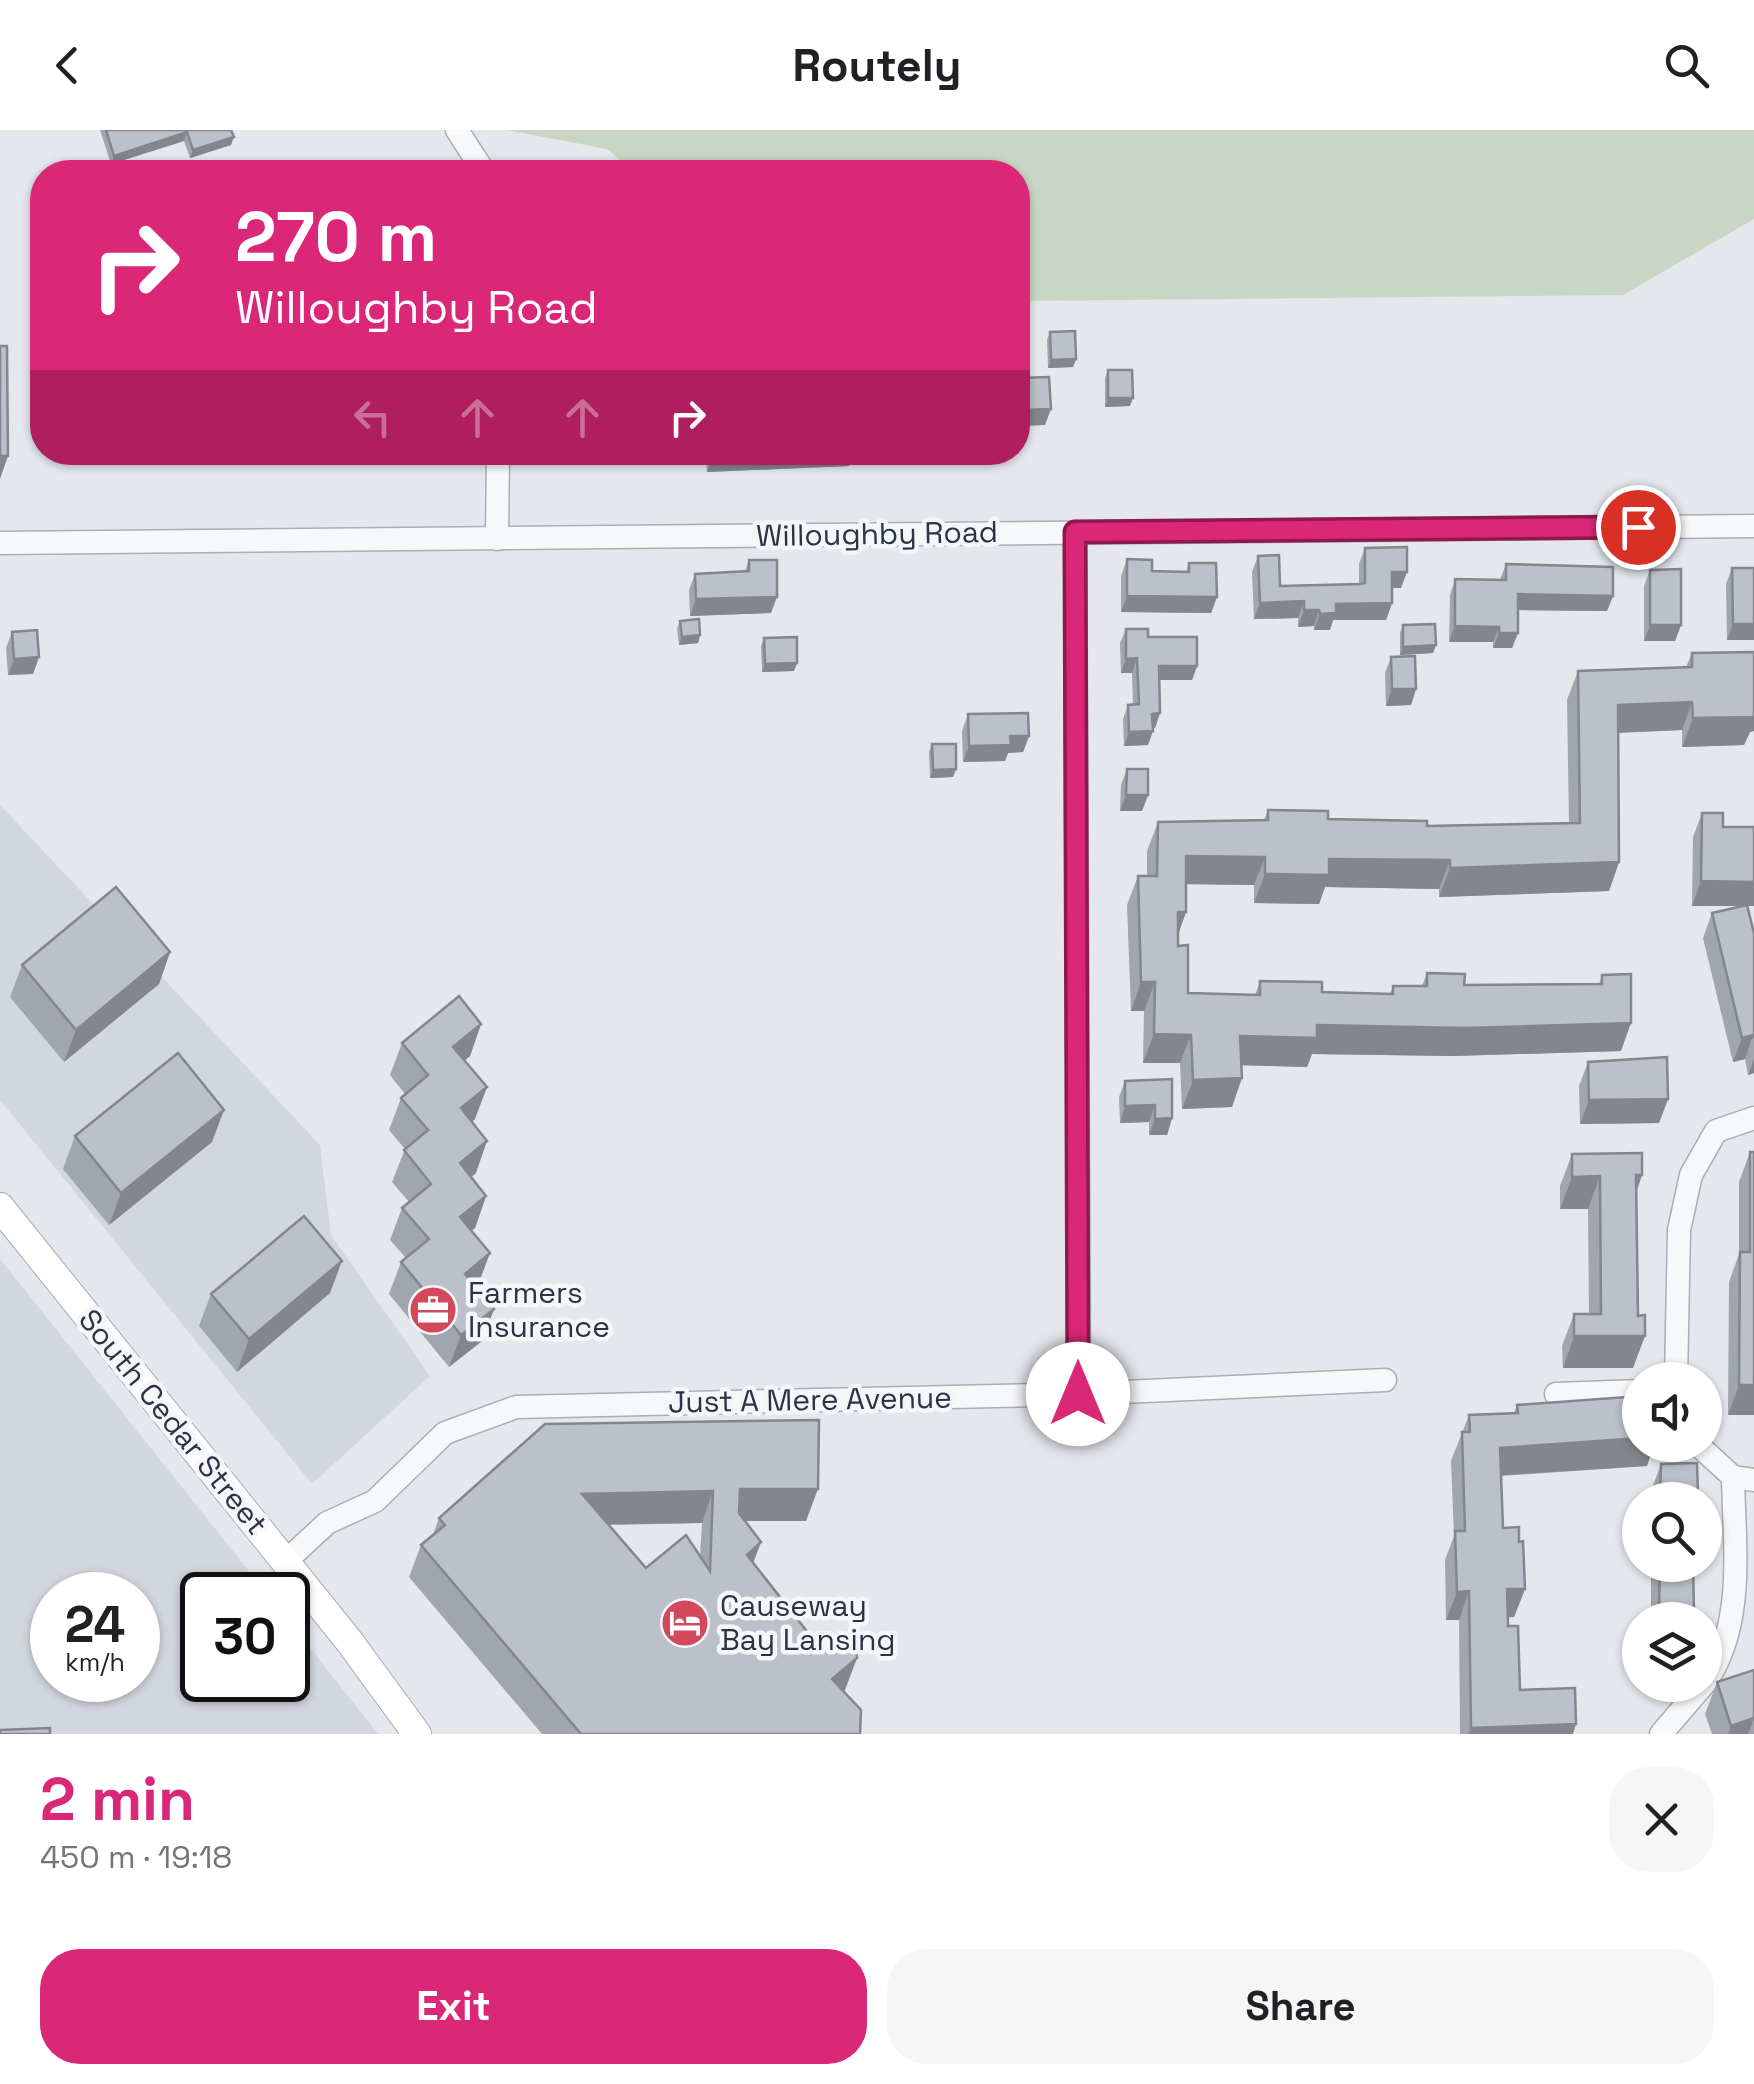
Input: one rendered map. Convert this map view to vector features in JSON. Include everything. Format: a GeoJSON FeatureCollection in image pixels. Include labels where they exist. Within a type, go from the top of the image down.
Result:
{"type":"FeatureCollection","features":[{"type":"Feature","properties":{"kind":"main road","name":"South Cedar Street"},"geometry":{"type":"LineString","coordinates":[[0,1207],[286,1561],[417,1734]]}},
{"type":"Feature","properties":{"kind":"street"},"geometry":{"type":"LineString","coordinates":[[457,130],[476,160]]}},
{"type":"Feature","properties":{"kind":"street"},"geometry":{"type":"LineString","coordinates":[[497,539],[498,465]]}},
{"type":"Feature","properties":{"kind":"street","name":"Willoughby Road"},"geometry":{"type":"LineString","coordinates":[[0,543],[1754,526]]}},
{"type":"Feature","properties":{"kind":"street"},"geometry":{"type":"LineString","coordinates":[[1075,532],[1078,1394]]}},
{"type":"Feature","properties":{"kind":"street"},"geometry":{"type":"LineString","coordinates":[[1676,1362],[1678,1230],[1691,1174],[1716,1132],[1754,1118]]}},
{"type":"Feature","properties":{"kind":"street","name":"Just A Mere Avenue"},"geometry":{"type":"LineString","coordinates":[[286,1561],[327,1523],[374,1501],[445,1434],[516,1407],[1078,1394],[1385,1380]]}},
{"type":"Feature","properties":{"kind":"street"},"geometry":{"type":"LineString","coordinates":[[1556,1394],[1622,1392]]}},
{"type":"Feature","properties":{"kind":"street"},"geometry":{"type":"LineString","coordinates":[[1722,1462],[1744,1478],[1729,1634],[1722,1648]]}},
{"type":"Feature","properties":{"kind":"street"},"geometry":{"type":"LineString","coordinates":[[1661,1734],[1689,1702]]}},
{"type":"Feature","properties":{"kind":"shaded area"},"geometry":{"type":"Polygon","coordinates":[[[0,805],[320,1145],[331,1235],[430,1376],[312,1484],[0,1100],[0,805]]]}},
{"type":"Feature","properties":{"kind":"shaded area"},"geometry":{"type":"Polygon","coordinates":[[[0,1259],[250,1572],[180,1572],[180,1702],[310,1702],[310,1648],[378,1734],[0,1734],[0,1259]]]}},
{"type":"Feature","properties":{"kind":"green space"},"geometry":{"type":"Polygon","coordinates":[[[507,130],[1754,130],[1754,219],[1623,295],[1030,301],[1030,160],[620,160],[607,149],[507,130]]]}},
{"type":"Feature","properties":{"kind":"building"},"geometry":{"type":"Polygon","coordinates":[[[106,130],[231,130],[234,137],[193,150],[187,132],[114,156],[106,130]]]}},
{"type":"Feature","properties":{"kind":"building"},"geometry":{"type":"Polygon","coordinates":[[[1075,331],[1076,359],[1051,360],[1050,332],[1075,331]]]}},
{"type":"Feature","properties":{"kind":"building"},"geometry":{"type":"Polygon","coordinates":[[[0,346],[7,346],[8,456],[0,456],[0,346]]]}},
{"type":"Feature","properties":{"kind":"building"},"geometry":{"type":"Polygon","coordinates":[[[1108,370],[1132,370],[1133,398],[1108,398],[1108,370]]]}},
{"type":"Feature","properties":{"kind":"building"},"geometry":{"type":"Polygon","coordinates":[[[1049,377],[1051,409],[1030,410],[1030,378],[1049,377]]]}},
{"type":"Feature","properties":{"kind":"building"},"geometry":{"type":"Polygon","coordinates":[[[1407,547],[1407,572],[1392,572],[1392,603],[1336,604],[1336,613],[1320,614],[1319,610],[1304,610],[1304,601],[1260,603],[1258,556],[1279,555],[1280,586],[1360,584],[1365,583],[1365,548],[1407,547]]]}},
{"type":"Feature","properties":{"kind":"building"},"geometry":{"type":"Polygon","coordinates":[[[1127,559],[1152,560],[1152,571],[1189,572],[1189,563],[1216,563],[1217,597],[1127,596],[1127,559]]]}},
{"type":"Feature","properties":{"kind":"building"},"geometry":{"type":"Polygon","coordinates":[[[749,560],[777,560],[777,597],[696,599],[695,574],[749,571],[749,560]]]}},
{"type":"Feature","properties":{"kind":"building"},"geometry":{"type":"Polygon","coordinates":[[[1506,564],[1613,567],[1613,596],[1518,594],[1518,633],[1499,633],[1499,627],[1455,626],[1455,579],[1506,580],[1506,564]]]}},
{"type":"Feature","properties":{"kind":"building"},"geometry":{"type":"Polygon","coordinates":[[[1732,568],[1754,568],[1754,624],[1733,624],[1732,568]]]}},
{"type":"Feature","properties":{"kind":"building"},"geometry":{"type":"Polygon","coordinates":[[[1681,569],[1681,625],[1650,625],[1650,570],[1681,569]]]}},
{"type":"Feature","properties":{"kind":"building"},"geometry":{"type":"Polygon","coordinates":[[[699,619],[700,635],[682,637],[680,621],[699,619]]]}},
{"type":"Feature","properties":{"kind":"building"},"geometry":{"type":"Polygon","coordinates":[[[1435,624],[1436,645],[1403,647],[1403,625],[1435,624]]]}},
{"type":"Feature","properties":{"kind":"building"},"geometry":{"type":"Polygon","coordinates":[[[1126,629],[1148,629],[1148,637],[1197,637],[1197,666],[1159,666],[1160,713],[1152,714],[1153,731],[1129,732],[1128,705],[1139,704],[1137,658],[1126,659],[1126,629]]]}},
{"type":"Feature","properties":{"kind":"building"},"geometry":{"type":"Polygon","coordinates":[[[37,630],[39,657],[14,659],[12,632],[37,630]]]}},
{"type":"Feature","properties":{"kind":"building"},"geometry":{"type":"Polygon","coordinates":[[[797,637],[797,663],[765,664],[764,638],[797,637]]]}},
{"type":"Feature","properties":{"kind":"building"},"geometry":{"type":"Polygon","coordinates":[[[1754,652],[1754,717],[1693,718],[1692,702],[1618,705],[1619,862],[1450,868],[1450,860],[1329,859],[1329,875],[1265,874],[1265,857],[1186,856],[1186,912],[1178,912],[1178,946],[1188,945],[1188,993],[1260,995],[1260,981],[1322,982],[1322,992],[1393,994],[1393,986],[1427,986],[1427,973],[1465,974],[1464,985],[1602,984],[1602,975],[1631,974],[1631,1023],[1464,1028],[1317,1025],[1317,1038],[1240,1036],[1242,1078],[1193,1080],[1191,1035],[1154,1034],[1155,982],[1141,982],[1138,876],[1157,876],[1158,822],[1268,820],[1268,810],[1328,811],[1328,819],[1427,821],[1427,826],[1580,823],[1578,671],[1692,667],[1692,653],[1754,652]]]}},
{"type":"Feature","properties":{"kind":"building"},"geometry":{"type":"Polygon","coordinates":[[[1415,656],[1416,689],[1392,689],[1391,657],[1415,656]]]}},
{"type":"Feature","properties":{"kind":"building"},"geometry":{"type":"Polygon","coordinates":[[[1028,713],[1029,736],[1010,736],[1011,745],[969,746],[968,714],[1028,713]]]}},
{"type":"Feature","properties":{"kind":"building"},"geometry":{"type":"Polygon","coordinates":[[[932,744],[956,744],[956,769],[933,770],[932,744]]]}},
{"type":"Feature","properties":{"kind":"building"},"geometry":{"type":"Polygon","coordinates":[[[1127,769],[1148,769],[1148,795],[1126,795],[1127,769]]]}},
{"type":"Feature","properties":{"kind":"building"},"geometry":{"type":"Polygon","coordinates":[[[1702,813],[1723,813],[1723,827],[1754,827],[1754,882],[1701,881],[1702,813]]]}},
{"type":"Feature","properties":{"kind":"building"},"geometry":{"type":"Polygon","coordinates":[[[116,887],[170,952],[76,1030],[22,965],[116,887]]]}},
{"type":"Feature","properties":{"kind":"building"},"geometry":{"type":"Polygon","coordinates":[[[1747,905],[1754,933],[1754,1038],[1742,1038],[1712,913],[1747,905]]]}},
{"type":"Feature","properties":{"kind":"building"},"geometry":{"type":"Polygon","coordinates":[[[459,996],[481,1024],[453,1047],[487,1087],[461,1108],[487,1141],[460,1163],[486,1196],[460,1217],[490,1253],[465,1274],[494,1309],[461,1335],[401,1262],[429,1239],[402,1208],[431,1184],[404,1150],[428,1130],[401,1098],[428,1075],[402,1043],[459,996]]]}},
{"type":"Feature","properties":{"kind":"building"},"geometry":{"type":"Polygon","coordinates":[[[178,1053],[224,1110],[121,1193],[75,1136],[178,1053]]]}},
{"type":"Feature","properties":{"kind":"building"},"geometry":{"type":"Polygon","coordinates":[[[1667,1057],[1668,1099],[1589,1100],[1588,1062],[1667,1057]]]}},
{"type":"Feature","properties":{"kind":"building"},"geometry":{"type":"Polygon","coordinates":[[[1172,1079],[1172,1118],[1155,1119],[1155,1105],[1125,1106],[1125,1081],[1172,1079]]]}},
{"type":"Feature","properties":{"kind":"building"},"geometry":{"type":"Polygon","coordinates":[[[1750,1152],[1754,1152],[1754,1385],[1739,1385],[1740,1252],[1750,1252],[1750,1152]]]}},
{"type":"Feature","properties":{"kind":"building"},"geometry":{"type":"Polygon","coordinates":[[[1642,1153],[1642,1175],[1636,1175],[1638,1316],[1645,1315],[1645,1336],[1574,1336],[1574,1314],[1601,1314],[1600,1176],[1572,1177],[1572,1154],[1642,1153]]]}},
{"type":"Feature","properties":{"kind":"building"},"geometry":{"type":"Polygon","coordinates":[[[304,1216],[342,1261],[249,1339],[211,1294],[304,1216]]]}},
{"type":"Feature","properties":{"kind":"building"},"geometry":{"type":"Polygon","coordinates":[[[1622,1397],[1622,1439],[1500,1448],[1503,1528],[1519,1527],[1519,1542],[1523,1541],[1525,1589],[1507,1589],[1508,1626],[1518,1626],[1520,1690],[1575,1688],[1576,1724],[1471,1728],[1469,1591],[1457,1592],[1455,1531],[1465,1531],[1462,1432],[1470,1432],[1469,1415],[1518,1413],[1517,1405],[1622,1397]]]}},
{"type":"Feature","properties":{"kind":"building","name":"Causeway Bay Lansing"},"geometry":{"type":"Polygon","coordinates":[[[819,1420],[818,1489],[740,1489],[739,1513],[761,1542],[747,1555],[820,1648],[856,1646],[857,1658],[832,1679],[861,1710],[860,1734],[581,1734],[421,1545],[445,1525],[439,1518],[545,1424],[819,1420]],[[713,1491],[582,1494],[646,1568],[686,1535],[710,1571],[713,1491]]]}},
{"type":"Feature","properties":{"kind":"building"},"geometry":{"type":"Polygon","coordinates":[[[1697,1463],[1698,1482],[1660,1482],[1661,1464],[1697,1463]]]}},
{"type":"Feature","properties":{"kind":"building"},"geometry":{"type":"Polygon","coordinates":[[[1660,1582],[1693,1582],[1694,1602],[1659,1602],[1660,1582]]]}},
{"type":"Feature","properties":{"kind":"building"},"geometry":{"type":"Polygon","coordinates":[[[1754,1670],[1754,1718],[1731,1726],[1722,1698],[1722,1680],[1754,1670]]]}},
{"type":"Feature","properties":{"kind":"building"},"geometry":{"type":"Polygon","coordinates":[[[50,1728],[50,1734],[0,1734],[0,1730],[50,1728]]]}},
{"type":"Feature","properties":{"kind":"place","name":"Farmers Insurance"},"geometry":{"type":"Point","coordinates":[433,1310]}},
{"type":"Feature","properties":{"kind":"place","name":"Causeway Bay Lansing"},"geometry":{"type":"Point","coordinates":[685,1623]}},
{"type":"Feature","properties":{"kind":"route"},"geometry":{"type":"LineString","coordinates":[[1078,1394],[1075,532],[1638,527]]}}]}
